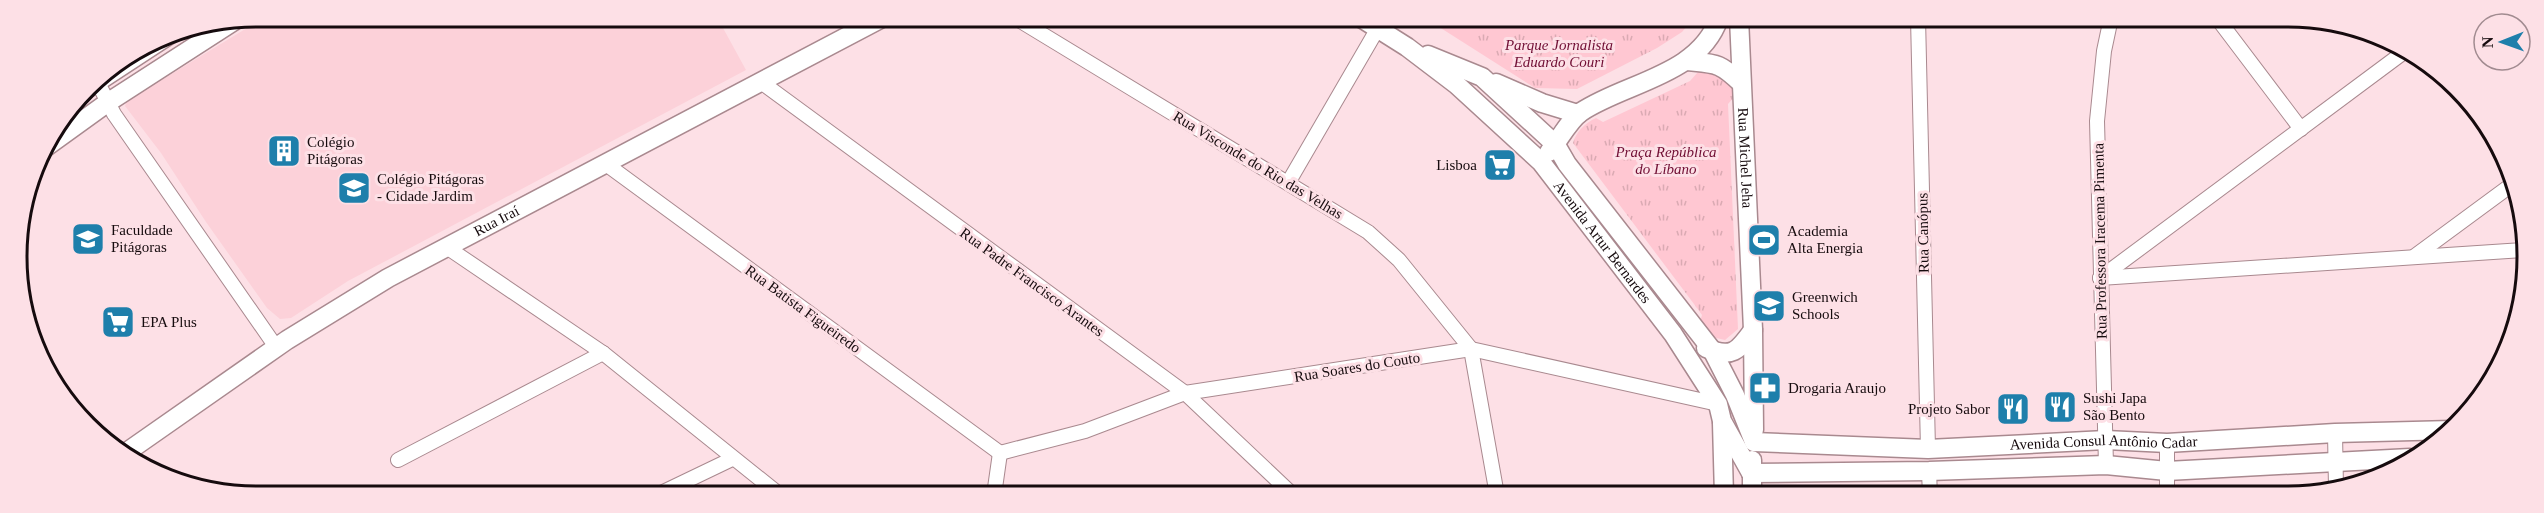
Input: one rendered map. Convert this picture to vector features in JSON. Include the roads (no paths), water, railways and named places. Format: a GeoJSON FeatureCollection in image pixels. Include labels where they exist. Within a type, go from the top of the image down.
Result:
{"type":"FeatureCollection","features":[{"type":"Feature","properties":{"kind":"street","name":"Rua Iraí"},"geometry":{"type":"LineString","coordinates":[[132,449],[276,347],[342,304],[865,27]]}},
{"type":"Feature","properties":{"kind":"street","name":"Rua Visconde do Rio das Velhas"},"geometry":{"type":"LineString","coordinates":[[1031,27],[1368,232],[1399,260],[1471,349]]}},
{"type":"Feature","properties":{"kind":"street"},"geometry":{"type":"LineString","coordinates":[[1541,162],[1578,114],[1602,100],[1686,61],[1708,38],[1714,27]]}},
{"type":"Feature","properties":{"kind":"street","name":"Rua Michel Jeha"},"geometry":{"type":"LineString","coordinates":[[1738,27],[1753,330],[1754,442],[1752,486]]}},
{"type":"Feature","properties":{"kind":"street","name":"Rua Canópus"},"geometry":{"type":"LineString","coordinates":[[1918,27],[1928,448]]}},
{"type":"Feature","properties":{"kind":"street","name":"Rua Professora Iracema Pimenta"},"geometry":{"type":"LineString","coordinates":[[2106,465],[2097,121],[2104,51],[2109,27]]}},
{"type":"Feature","properties":{"kind":"street"},"geometry":{"type":"LineString","coordinates":[[2224,27],[2301,129]]}},
{"type":"Feature","properties":{"kind":"street"},"geometry":{"type":"LineString","coordinates":[[1288,183],[1378,28]]}},
{"type":"Feature","properties":{"kind":"street","name":"Avenida Artur Bernardes"},"geometry":{"type":"LineString","coordinates":[[1378,28],[1457,85],[1541,162],[1673,334],[1720,413],[1751,472]]}},
{"type":"Feature","properties":{"kind":"street"},"geometry":{"type":"LineString","coordinates":[[62,135],[107,103],[220,30]]}},
{"type":"Feature","properties":{"kind":"street","name":"Avenida Artur Bernardes"},"geometry":{"type":"LineString","coordinates":[[1407,47],[1482,77],[1556,145],[1568,164],[1712,350],[1735,395],[1754,442]]}},
{"type":"Feature","properties":{"kind":"street"},"geometry":{"type":"LineString","coordinates":[[2100,278],[2398,56]]}},
{"type":"Feature","properties":{"kind":"street"},"geometry":{"type":"LineString","coordinates":[[1686,61],[1724,67],[1741,83]]}},
{"type":"Feature","properties":{"kind":"street"},"geometry":{"type":"LineString","coordinates":[[1482,77],[1542,103],[1578,114]]}},
{"type":"Feature","properties":{"kind":"street","name":"Rua Padre Francisco Arantes"},"geometry":{"type":"LineString","coordinates":[[761,82],[1185,393],[1283,486]]}},
{"type":"Feature","properties":{"kind":"street"},"geometry":{"type":"LineString","coordinates":[[100,88],[107,103],[276,347]]}},
{"type":"Feature","properties":{"kind":"street","name":"Rua Batista Figueiredo"},"geometry":{"type":"LineString","coordinates":[[606,164],[1000,453]]}},
{"type":"Feature","properties":{"kind":"street"},"geometry":{"type":"LineString","coordinates":[[2415,256],[2507,188]]}},
{"type":"Feature","properties":{"kind":"street"},"geometry":{"type":"LineString","coordinates":[[448,248],[603,352],[768,486]]}},
{"type":"Feature","properties":{"kind":"street"},"geometry":{"type":"LineString","coordinates":[[2100,278],[2517,250]]}},
{"type":"Feature","properties":{"kind":"street"},"geometry":{"type":"LineString","coordinates":[[1673,334],[1712,350],[1730,354],[1739,350],[1753,330]]}},
{"type":"Feature","properties":{"kind":"street"},"geometry":{"type":"LineString","coordinates":[[1471,349],[1495,486]]}},
{"type":"Feature","properties":{"kind":"street","name":"Rua Soares do Couto"},"geometry":{"type":"LineString","coordinates":[[1000,453],[1085,431],[1185,393],[1471,349],[1720,413]]}},
{"type":"Feature","properties":{"kind":"street"},"geometry":{"type":"LineString","coordinates":[[398,460],[603,352]]}},
{"type":"Feature","properties":{"kind":"street"},"geometry":{"type":"LineString","coordinates":[[1720,413],[1724,486]]}},
{"type":"Feature","properties":{"kind":"street","name":"Avenida Consul Antônio Cadar"},"geometry":{"type":"LineString","coordinates":[[1754,442],[1928,448],[2106,440],[2167,443],[2335,433],[2437,430]]}},
{"type":"Feature","properties":{"kind":"street"},"geometry":{"type":"LineString","coordinates":[[2335,433],[2335,481]]}},
{"type":"Feature","properties":{"kind":"street"},"geometry":{"type":"LineString","coordinates":[[2167,443],[2167,486]]}},
{"type":"Feature","properties":{"kind":"street"},"geometry":{"type":"LineString","coordinates":[[995,486],[1000,453]]}},
{"type":"Feature","properties":{"kind":"street"},"geometry":{"type":"LineString","coordinates":[[676,486],[732,459]]}},
{"type":"Feature","properties":{"kind":"street","name":"Avenida Consul Antônio Cadar"},"geometry":{"type":"LineString","coordinates":[[1751,472],[1929,471],[2106,465],[2167,471],[2395,459]]}},
{"type":"Feature","properties":{"kind":"street"},"geometry":{"type":"LineString","coordinates":[[1929,471],[1930,486]]}},
{"type":"Feature","properties":{"kind":"place","name":"Colégio Pitágoras"},"geometry":{"type":"Point","coordinates":[284,151]}},
{"type":"Feature","properties":{"kind":"place","name":"Lisboa"},"geometry":{"type":"Point","coordinates":[1500,165]}},
{"type":"Feature","properties":{"kind":"place","name":"Colégio Pitágoras - Cidade Jardim"},"geometry":{"type":"Point","coordinates":[354,188]}},
{"type":"Feature","properties":{"kind":"place","name":"Faculdade Pitágoras"},"geometry":{"type":"Point","coordinates":[88,239]}},
{"type":"Feature","properties":{"kind":"place","name":"Academia Alta Energia"},"geometry":{"type":"Point","coordinates":[1764,240]}},
{"type":"Feature","properties":{"kind":"place","name":"Greenwich Schools"},"geometry":{"type":"Point","coordinates":[1769,306]}},
{"type":"Feature","properties":{"kind":"place","name":"EPA Plus"},"geometry":{"type":"Point","coordinates":[118,322]}},
{"type":"Feature","properties":{"kind":"place","name":"Drogaria Araujo"},"geometry":{"type":"Point","coordinates":[1765,388]}},
{"type":"Feature","properties":{"kind":"place","name":"Sushi Japa São Bento"},"geometry":{"type":"Point","coordinates":[2060,407]}},
{"type":"Feature","properties":{"kind":"place","name":"Projeto Sabor"},"geometry":{"type":"Point","coordinates":[2013,409]}},
{"type":"Feature","properties":{"kind":"park label","name":"Parque Jornalista Eduardo Couri"},"geometry":{"type":"Point","coordinates":[1559,54]}},
{"type":"Feature","properties":{"kind":"park label","name":"Praça República do Líbano"},"geometry":{"type":"Point","coordinates":[1666,160]}}]}
